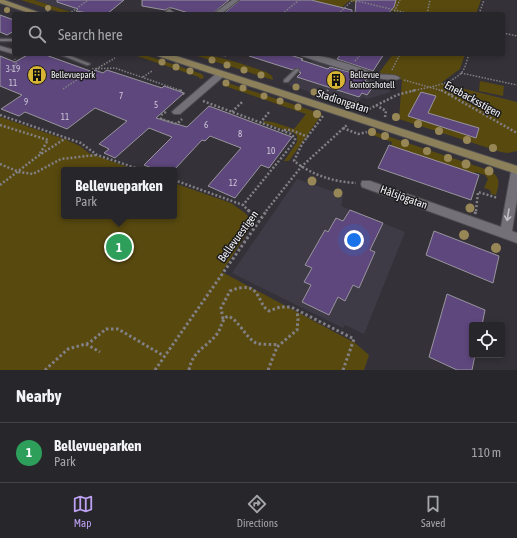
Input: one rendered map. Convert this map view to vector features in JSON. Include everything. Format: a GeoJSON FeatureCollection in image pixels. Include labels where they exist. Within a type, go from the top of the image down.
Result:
{"type":"FeatureCollection","features":[{"type":"Feature","properties":{"kind":"street"},"geometry":{"type":"LineString","coordinates":[[219,12],[236,0]]}},
{"type":"Feature","properties":{"kind":"street"},"geometry":{"type":"LineString","coordinates":[[0,1],[33,12]]}},
{"type":"Feature","properties":{"kind":"street"},"geometry":{"type":"LineString","coordinates":[[0,48],[12,54]]}},
{"type":"Feature","properties":{"kind":"street","name":"Stadiongatan"},"geometry":{"type":"LineString","coordinates":[[167,56],[516,170]]}},
{"type":"Feature","properties":{"kind":"street"},"geometry":{"type":"LineString","coordinates":[[311,56],[381,77],[392,78]]}},
{"type":"Feature","properties":{"kind":"street"},"geometry":{"type":"LineString","coordinates":[[177,112],[221,74]]}},
{"type":"Feature","properties":{"kind":"street","name":"Hålsjögatan"},"geometry":{"type":"LineString","coordinates":[[366,184],[511,236],[516,170]]}},
{"type":"Feature","properties":{"kind":"lane"},"geometry":{"type":"LineString","coordinates":[[0,40],[12,40]]}},
{"type":"Feature","properties":{"kind":"lane"},"geometry":{"type":"LineString","coordinates":[[66,56],[88,64]]}},
{"type":"Feature","properties":{"kind":"lane"},"geometry":{"type":"LineString","coordinates":[[286,81],[297,70]]}},
{"type":"Feature","properties":{"kind":"path"},"geometry":{"type":"LineString","coordinates":[[72,12],[88,0]]}},
{"type":"Feature","properties":{"kind":"path"},"geometry":{"type":"LineString","coordinates":[[284,12],[299,0]]}},
{"type":"Feature","properties":{"kind":"path"},"geometry":{"type":"LineString","coordinates":[[340,12],[353,0],[401,12]]}},
{"type":"Feature","properties":{"kind":"path"},"geometry":{"type":"LineString","coordinates":[[396,11],[400,0]]}},
{"type":"Feature","properties":{"kind":"path"},"geometry":{"type":"LineString","coordinates":[[427,12],[430,0]]}},
{"type":"Feature","properties":{"kind":"path"},"geometry":{"type":"LineString","coordinates":[[480,12],[484,0]]}},
{"type":"Feature","properties":{"kind":"path"},"geometry":{"type":"LineString","coordinates":[[505,33],[517,36]]}},
{"type":"Feature","properties":{"kind":"path"},"geometry":{"type":"LineString","coordinates":[[12,71],[14,66],[17,64],[14,62],[15,56]]}},
{"type":"Feature","properties":{"kind":"path"},"geometry":{"type":"LineString","coordinates":[[392,78],[399,56]]}},
{"type":"Feature","properties":{"kind":"path"},"geometry":{"type":"LineString","coordinates":[[369,109],[397,95],[451,80],[461,73],[468,56]]}},
{"type":"Feature","properties":{"kind":"path"},"geometry":{"type":"LineString","coordinates":[[62,89],[90,71],[115,58]]}},
{"type":"Feature","properties":{"kind":"path"},"geometry":{"type":"LineString","coordinates":[[91,69],[115,68],[182,91],[185,95],[282,130],[294,136],[295,141],[243,206]]}},
{"type":"Feature","properties":{"kind":"path"},"geometry":{"type":"LineString","coordinates":[[143,78],[152,71]]}},
{"type":"Feature","properties":{"kind":"path"},"geometry":{"type":"LineString","coordinates":[[461,73],[517,85]]}},
{"type":"Feature","properties":{"kind":"path","name":"Enebacksstigen"},"geometry":{"type":"LineString","coordinates":[[392,78],[430,86],[452,96],[517,133]]}},
{"type":"Feature","properties":{"kind":"path"},"geometry":{"type":"LineString","coordinates":[[451,80],[450,92],[452,96]]}},
{"type":"Feature","properties":{"kind":"path"},"geometry":{"type":"LineString","coordinates":[[324,96],[329,90]]}},
{"type":"Feature","properties":{"kind":"path"},"geometry":{"type":"LineString","coordinates":[[232,112],[242,102]]}},
{"type":"Feature","properties":{"kind":"path"},"geometry":{"type":"LineString","coordinates":[[376,105],[386,111],[385,114]]}},
{"type":"Feature","properties":{"kind":"path"},"geometry":{"type":"LineString","coordinates":[[260,123],[270,111]]}},
{"type":"Feature","properties":{"kind":"path"},"geometry":{"type":"LineString","coordinates":[[301,167],[294,161],[295,156],[325,114]]}},
{"type":"Feature","properties":{"kind":"path"},"geometry":{"type":"LineString","coordinates":[[0,115],[81,143],[97,155],[133,167]]}},
{"type":"Feature","properties":{"kind":"path","name":"Bellevuestigen"},"geometry":{"type":"LineString","coordinates":[[155,370],[259,221],[301,167],[348,124]]}},
{"type":"Feature","properties":{"kind":"path"},"geometry":{"type":"LineString","coordinates":[[0,125],[48,140],[38,156]]}},
{"type":"Feature","properties":{"kind":"path"},"geometry":{"type":"LineString","coordinates":[[343,128],[358,134],[366,132]]}},
{"type":"Feature","properties":{"kind":"path"},"geometry":{"type":"LineString","coordinates":[[282,130],[291,130],[308,137]]}},
{"type":"Feature","properties":{"kind":"path"},"geometry":{"type":"LineString","coordinates":[[0,185],[38,156],[66,138]]}},
{"type":"Feature","properties":{"kind":"path"},"geometry":{"type":"LineString","coordinates":[[0,164],[19,172],[33,174],[61,159],[97,155]]}},
{"type":"Feature","properties":{"kind":"path","name":"Hålsjögatan"},"geometry":{"type":"LineString","coordinates":[[301,167],[343,183],[366,184]]}},
{"type":"Feature","properties":{"kind":"path"},"geometry":{"type":"LineString","coordinates":[[177,181],[243,206],[259,221]]}},
{"type":"Feature","properties":{"kind":"path"},"geometry":{"type":"LineString","coordinates":[[473,222],[478,192],[498,198]]}},
{"type":"Feature","properties":{"kind":"path"},"geometry":{"type":"LineString","coordinates":[[223,319],[221,318],[221,309],[230,291],[235,289],[252,289],[258,294],[265,309],[269,310],[280,307],[292,307],[354,339],[343,370]]}},
{"type":"Feature","properties":{"kind":"path"},"geometry":{"type":"LineString","coordinates":[[268,370],[278,345],[294,335],[298,330],[299,324],[297,310]]}},
{"type":"Feature","properties":{"kind":"path"},"geometry":{"type":"LineString","coordinates":[[189,370],[192,356],[215,337],[223,319],[228,316],[236,319],[241,328],[256,343],[278,345]]}},
{"type":"Feature","properties":{"kind":"path"},"geometry":{"type":"LineString","coordinates":[[46,370],[68,349],[86,344],[106,329],[118,329],[164,356]]}},
{"type":"Feature","properties":{"kind":"path"},"geometry":{"type":"LineString","coordinates":[[86,344],[100,352]]}},
{"type":"Feature","properties":{"kind":"shaded area"},"geometry":{"type":"Polygon","coordinates":[[[21,0],[34,0],[71,12],[59,12],[21,0]]]}},
{"type":"Feature","properties":{"kind":"shaded area"},"geometry":{"type":"Polygon","coordinates":[[[34,0],[95,0],[78,12],[74,12],[34,0]]]}},
{"type":"Feature","properties":{"kind":"shaded area"},"geometry":{"type":"Polygon","coordinates":[[[312,0],[481,0],[477,12],[396,12],[349,1],[341,8],[312,0]]]}},
{"type":"Feature","properties":{"kind":"shaded area"},"geometry":{"type":"Polygon","coordinates":[[[137,56],[148,56],[202,74],[204,77],[202,79],[137,56]]]}},
{"type":"Feature","properties":{"kind":"shaded area"},"geometry":{"type":"Polygon","coordinates":[[[197,56],[210,56],[238,63],[266,72],[272,76],[273,80],[197,56]]]}},
{"type":"Feature","properties":{"kind":"shaded area"},"geometry":{"type":"Polygon","coordinates":[[[392,56],[464,56],[460,69],[441,83],[517,102],[517,151],[508,153],[501,152],[399,119],[402,80],[379,73],[392,56]]]}},
{"type":"Feature","properties":{"kind":"shaded area"},"geometry":{"type":"Polygon","coordinates":[[[312,60],[378,79],[376,83],[386,86],[391,92],[367,99],[362,97],[356,106],[288,85],[312,60]]]}},
{"type":"Feature","properties":{"kind":"shaded area"},"geometry":{"type":"Polygon","coordinates":[[[480,81],[504,86],[503,96],[479,91],[480,81]]]}},
{"type":"Feature","properties":{"kind":"shaded area"},"geometry":{"type":"Polygon","coordinates":[[[228,83],[322,114],[289,161],[284,161],[297,142],[297,136],[294,133],[264,123],[263,121],[273,122],[294,129],[306,114],[222,85],[228,83]]]}},
{"type":"Feature","properties":{"kind":"shaded area"},"geometry":{"type":"Polygon","coordinates":[[[0,117],[67,140],[80,146],[89,153],[128,167],[61,167],[61,219],[177,219],[177,184],[231,203],[245,213],[254,222],[222,272],[355,343],[369,355],[364,370],[0,370],[0,117]]]}},
{"type":"Feature","properties":{"kind":"shaded area"},"geometry":{"type":"Polygon","coordinates":[[[372,131],[491,171],[498,179],[496,195],[491,194],[490,190],[484,188],[488,179],[485,175],[475,172],[474,175],[391,146],[392,142],[367,133],[372,131]]]}},
{"type":"Feature","properties":{"kind":"shaded area"},"geometry":{"type":"Polygon","coordinates":[[[297,179],[343,195],[341,206],[405,232],[364,334],[345,325],[343,328],[232,273],[297,179]]]}},
{"type":"Feature","properties":{"kind":"building"},"geometry":{"type":"Polygon","coordinates":[[[57,0],[124,0],[109,12],[76,11],[78,9],[57,2],[57,0]]]}},
{"type":"Feature","properties":{"kind":"building"},"geometry":{"type":"Polygon","coordinates":[[[142,0],[229,0],[214,12],[185,12],[172,8],[165,10],[142,6],[142,0]]]}},
{"type":"Feature","properties":{"kind":"building"},"geometry":{"type":"Polygon","coordinates":[[[240,0],[311,0],[352,10],[352,12],[225,12],[240,0]]]}},
{"type":"Feature","properties":{"kind":"building"},"geometry":{"type":"Polygon","coordinates":[[[356,0],[396,0],[394,7],[390,12],[355,12],[356,0]]]}},
{"type":"Feature","properties":{"kind":"building"},"geometry":{"type":"Polygon","coordinates":[[[0,15],[12,19],[12,32],[7,35],[0,32],[0,15]]]}},
{"type":"Feature","properties":{"kind":"building"},"geometry":{"type":"Polygon","coordinates":[[[0,56],[15,62],[26,56],[49,56],[93,72],[95,70],[103,73],[107,70],[162,88],[164,86],[184,93],[156,118],[187,127],[209,106],[292,137],[269,168],[261,165],[235,198],[208,186],[241,148],[210,136],[205,141],[202,140],[177,167],[149,167],[144,165],[172,137],[149,128],[115,158],[104,153],[109,149],[99,144],[127,121],[95,108],[67,129],[25,112],[19,116],[1,109],[22,95],[0,86],[0,56]]]}},
{"type":"Feature","properties":{"kind":"building","name":"Bellevue kontorshotell"},"geometry":{"type":"Polygon","coordinates":[[[249,56],[293,56],[328,69],[330,67],[368,77],[365,81],[375,84],[367,95],[362,93],[359,97],[297,77],[301,73],[299,72],[300,70],[298,68],[293,70],[249,56]]]}},
{"type":"Feature","properties":{"kind":"building"},"geometry":{"type":"Polygon","coordinates":[[[339,56],[383,56],[373,71],[337,59],[339,56]]]}},
{"type":"Feature","properties":{"kind":"building"},"geometry":{"type":"Polygon","coordinates":[[[421,92],[436,96],[428,113],[479,128],[476,138],[408,116],[421,92]]]}},
{"type":"Feature","properties":{"kind":"building"},"geometry":{"type":"Polygon","coordinates":[[[389,145],[479,175],[471,200],[378,168],[389,145]]]}},
{"type":"Feature","properties":{"kind":"building"},"geometry":{"type":"Polygon","coordinates":[[[350,210],[383,223],[370,250],[375,252],[359,288],[353,285],[345,301],[338,297],[329,315],[302,302],[311,285],[304,282],[312,268],[305,265],[325,230],[328,232],[336,218],[343,221],[350,210]]]}},
{"type":"Feature","properties":{"kind":"building"},"geometry":{"type":"Polygon","coordinates":[[[434,231],[499,256],[493,283],[426,255],[434,231]]]}},
{"type":"Feature","properties":{"kind":"building"},"geometry":{"type":"Polygon","coordinates":[[[447,294],[485,310],[483,322],[469,322],[469,358],[474,358],[472,370],[457,370],[429,357],[447,294]]]}},
{"type":"Feature","properties":{"kind":"place","name":"Bellevuepark"},"geometry":{"type":"Point","coordinates":[37,75]}},
{"type":"Feature","properties":{"kind":"place","name":"Bellevue kontorshotell"},"geometry":{"type":"Point","coordinates":[336,80]}},
{"type":"Feature","properties":{"kind":"place","name":"Bellevueparken"},"geometry":{"type":"Point","coordinates":[119,247]}}]}
